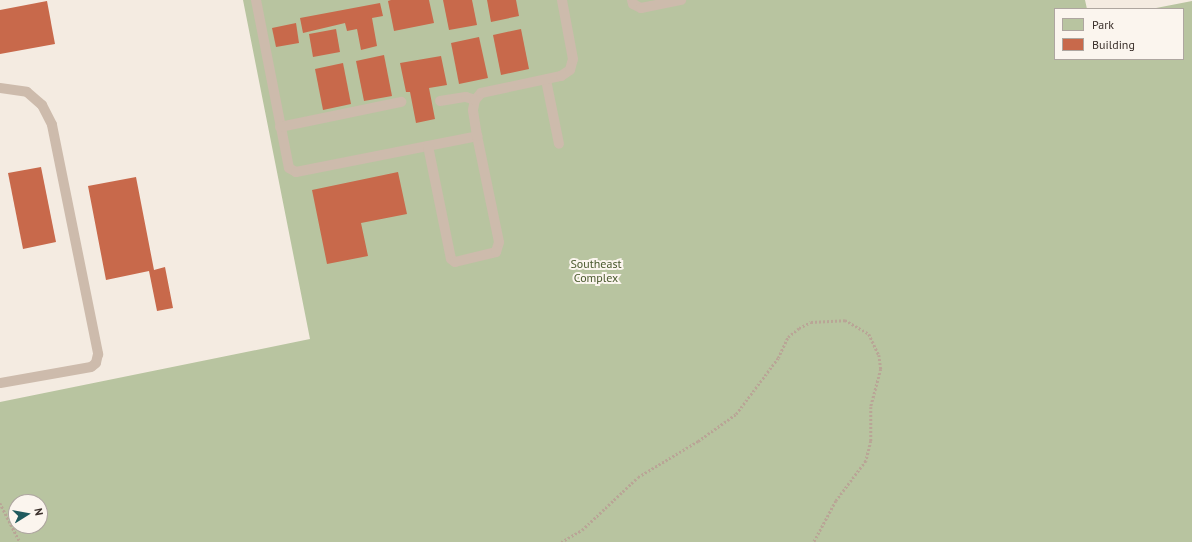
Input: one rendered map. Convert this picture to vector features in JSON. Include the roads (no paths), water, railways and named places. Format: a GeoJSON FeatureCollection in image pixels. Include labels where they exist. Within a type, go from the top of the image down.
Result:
{"type":"FeatureCollection","features":[{"type":"Feature","properties":{"kind":"lane"},"geometry":{"type":"LineString","coordinates":[[256,0],[289,168],[296,172],[477,136]]}},
{"type":"Feature","properties":{"kind":"lane"},"geometry":{"type":"LineString","coordinates":[[428,146],[451,259],[455,262],[488,256],[496,252],[499,242],[477,136],[473,110],[474,100],[481,93],[546,80],[561,76],[570,70],[573,59],[562,0]]}},
{"type":"Feature","properties":{"kind":"lane"},"geometry":{"type":"LineString","coordinates":[[632,0],[633,4],[641,8],[676,1]]}},
{"type":"Feature","properties":{"kind":"lane"},"geometry":{"type":"LineString","coordinates":[[546,80],[559,144]]}},
{"type":"Feature","properties":{"kind":"lane"},"geometry":{"type":"LineString","coordinates":[[0,88],[27,92],[42,105],[52,125],[98,354],[96,363],[91,367],[0,383]]}},
{"type":"Feature","properties":{"kind":"lane"},"geometry":{"type":"LineString","coordinates":[[440,101],[466,97],[474,100]]}},
{"type":"Feature","properties":{"kind":"lane"},"geometry":{"type":"LineString","coordinates":[[280,127],[401,102]]}},
{"type":"Feature","properties":{"kind":"park label","name":"Southeast Complex"},"geometry":{"type":"Point","coordinates":[596,271]}}]}
